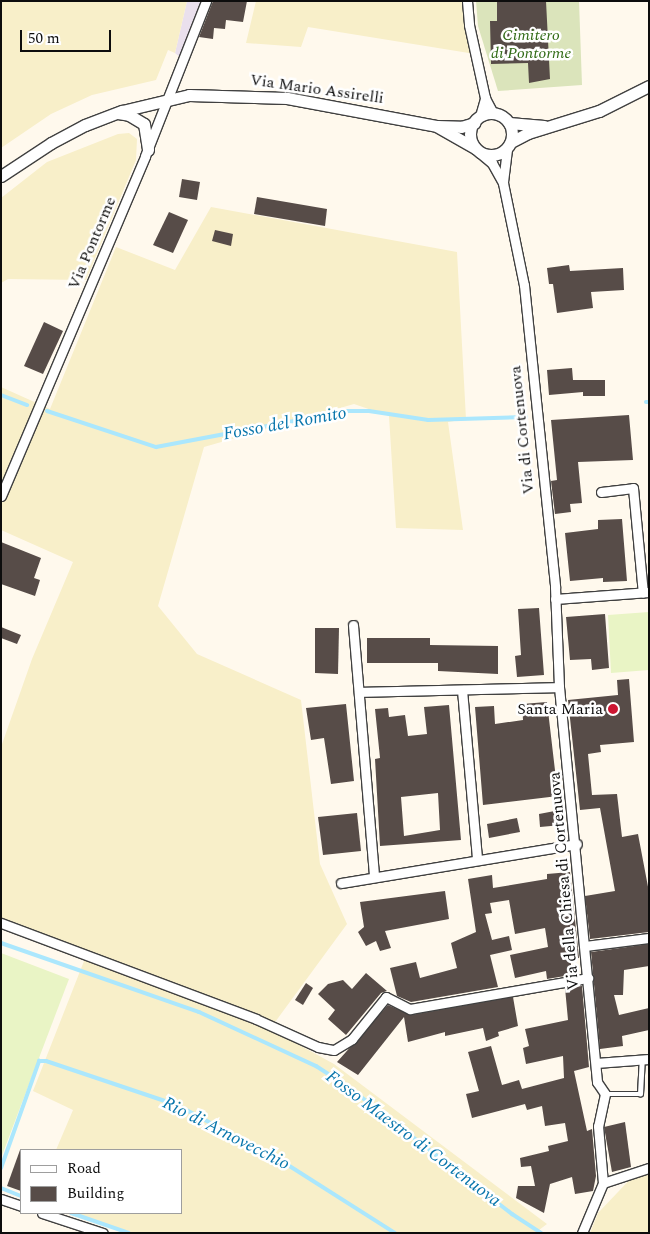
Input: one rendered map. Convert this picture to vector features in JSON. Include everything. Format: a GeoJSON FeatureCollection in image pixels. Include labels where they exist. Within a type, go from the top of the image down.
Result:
{"type":"FeatureCollection","features":[{"type":"Feature","properties":{"kind":"street","name":"Via Pontorme"},"geometry":{"type":"LineString","coordinates":[[1,496],[148,150],[206,1]]}},
{"type":"Feature","properties":{"kind":"street"},"geometry":{"type":"LineString","coordinates":[[467,1],[485,98],[493,113],[509,123],[548,127]]}},
{"type":"Feature","properties":{"kind":"street"},"geometry":{"type":"LineString","coordinates":[[437,126],[478,150],[495,155],[509,145],[548,127],[599,111],[649,86]]}},
{"type":"Feature","properties":{"kind":"street","name":"Via Mario Assirelli"},"geometry":{"type":"LineString","coordinates":[[1,176],[51,143],[114,114],[167,98],[209,94],[286,98],[437,126]]}},
{"type":"Feature","properties":{"kind":"street"},"geometry":{"type":"LineString","coordinates":[[478,150],[470,136],[485,98]]}},
{"type":"Feature","properties":{"kind":"street"},"geometry":{"type":"LineString","coordinates":[[437,126],[460,127],[493,113]]}},
{"type":"Feature","properties":{"kind":"street"},"geometry":{"type":"LineString","coordinates":[[114,114],[129,115],[144,124],[148,150]]}},
{"type":"Feature","properties":{"kind":"street","name":"Via di Cortenuova"},"geometry":{"type":"LineString","coordinates":[[503,183],[509,145],[509,123]]}},
{"type":"Feature","properties":{"kind":"street","name":"Via di Cortenuova"},"geometry":{"type":"LineString","coordinates":[[478,150],[492,163],[503,183],[524,285],[555,599],[559,682]]}},
{"type":"Feature","properties":{"kind":"street"},"geometry":{"type":"LineString","coordinates":[[555,599],[646,593],[633,488],[601,492]]}},
{"type":"Feature","properties":{"kind":"street"},"geometry":{"type":"LineString","coordinates":[[353,625],[374,877]]}},
{"type":"Feature","properties":{"kind":"street"},"geometry":{"type":"LineString","coordinates":[[360,692],[462,690],[559,682]]}},
{"type":"Feature","properties":{"kind":"street","name":"Via della Chiesa di Cortenuova"},"geometry":{"type":"LineString","coordinates":[[559,682],[577,844],[597,1082],[605,1094]]}},
{"type":"Feature","properties":{"kind":"street"},"geometry":{"type":"LineString","coordinates":[[462,690],[477,859]]}},
{"type":"Feature","properties":{"kind":"street"},"geometry":{"type":"LineString","coordinates":[[341,884],[477,859],[577,844]]}},
{"type":"Feature","properties":{"kind":"street"},"geometry":{"type":"LineString","coordinates":[[1,923],[256,1019],[318,1047],[334,1050],[352,1040],[386,997],[410,1009],[588,978]]}},
{"type":"Feature","properties":{"kind":"street"},"geometry":{"type":"LineString","coordinates":[[586,946],[649,938]]}},
{"type":"Feature","properties":{"kind":"street"},"geometry":{"type":"LineString","coordinates":[[596,1063],[645,1059]]}},
{"type":"Feature","properties":{"kind":"street"},"geometry":{"type":"LineString","coordinates":[[582,1233],[603,1183],[598,1126],[605,1094]]}},
{"type":"Feature","properties":{"kind":"street"},"geometry":{"type":"LineString","coordinates":[[603,1183],[649,1168]]}},
{"type":"Feature","properties":{"kind":"street"},"geometry":{"type":"LineString","coordinates":[[1,1199],[20,1206]]}},
{"type":"Feature","properties":{"kind":"street"},"geometry":{"type":"LineString","coordinates":[[45,1214],[103,1233]]}},
{"type":"Feature","properties":{"kind":"lane"},"geometry":{"type":"LineString","coordinates":[[605,1094],[640,1094],[645,1059]]}},
{"type":"Feature","properties":{"kind":"shaded area"},"geometry":{"type":"Polygon","coordinates":[[[1,1],[187,1],[175,53],[168,50],[156,80],[92,95],[51,114],[1,148],[1,1]]]}},
{"type":"Feature","properties":{"kind":"shaded area"},"geometry":{"type":"Polygon","coordinates":[[[187,1],[206,1],[182,59],[175,53],[187,1]]]}},
{"type":"Feature","properties":{"kind":"shaded area"},"geometry":{"type":"Polygon","coordinates":[[[256,1],[467,1],[475,54],[308,27],[301,47],[246,43],[256,1]]]}},
{"type":"Feature","properties":{"kind":"shaded area"},"geometry":{"type":"Polygon","coordinates":[[[129,133],[137,139],[136,160],[86,280],[8,279],[1,283],[1,198],[47,162],[118,134],[129,133]]]}},
{"type":"Feature","properties":{"kind":"shaded area"},"geometry":{"type":"Polygon","coordinates":[[[211,207],[457,252],[466,419],[448,422],[463,530],[396,528],[389,416],[354,404],[204,447],[158,606],[197,654],[301,700],[320,864],[347,924],[270,1029],[334,1064],[547,1224],[535,1233],[129,1233],[79,1214],[182,1214],[182,1149],[56,1149],[73,1110],[33,1091],[86,956],[1,929],[1,747],[32,659],[73,562],[1,530],[1,387],[50,409],[116,247],[175,270],[211,207]]]}},
{"type":"Feature","properties":{"kind":"shaded area"},"geometry":{"type":"Polygon","coordinates":[[[649,1167],[649,1233],[590,1233],[598,1213],[637,1172],[649,1167]]]}},
{"type":"Feature","properties":{"kind":"green space","name":"Cimitero di Pontorme"},"geometry":{"type":"Polygon","coordinates":[[[476,1],[579,1],[582,85],[498,91],[478,26],[476,1]]]}},
{"type":"Feature","properties":{"kind":"green space"},"geometry":{"type":"Polygon","coordinates":[[[649,612],[649,670],[611,673],[608,615],[649,612]]]}},
{"type":"Feature","properties":{"kind":"green space"},"geometry":{"type":"Polygon","coordinates":[[[1,953],[69,979],[1,1158],[1,953]]]}},
{"type":"Feature","properties":{"kind":"building"},"geometry":{"type":"Polygon","coordinates":[[[213,1],[247,1],[243,22],[226,20],[225,29],[214,28],[213,39],[199,37],[213,1]]]}},
{"type":"Feature","properties":{"kind":"building"},"geometry":{"type":"Polygon","coordinates":[[[497,1],[546,1],[550,79],[529,83],[528,63],[491,64],[490,21],[497,21],[497,1]]]}},
{"type":"Feature","properties":{"kind":"building"},"geometry":{"type":"Polygon","coordinates":[[[182,179],[200,182],[197,200],[179,197],[182,179]]]}},
{"type":"Feature","properties":{"kind":"building"},"geometry":{"type":"Polygon","coordinates":[[[257,197],[327,209],[325,226],[254,214],[257,197]]]}},
{"type":"Feature","properties":{"kind":"building"},"geometry":{"type":"Polygon","coordinates":[[[169,212],[188,220],[173,253],[153,245],[169,212]]]}},
{"type":"Feature","properties":{"kind":"building"},"geometry":{"type":"Polygon","coordinates":[[[215,230],[233,234],[231,246],[212,241],[215,230]]]}},
{"type":"Feature","properties":{"kind":"building"},"geometry":{"type":"Polygon","coordinates":[[[569,265],[570,271],[623,268],[624,290],[591,292],[593,308],[557,313],[553,284],[549,284],[547,268],[569,265]]]}},
{"type":"Feature","properties":{"kind":"building"},"geometry":{"type":"Polygon","coordinates":[[[44,322],[63,331],[43,374],[24,366],[44,322]]]}},
{"type":"Feature","properties":{"kind":"building"},"geometry":{"type":"Polygon","coordinates":[[[572,368],[573,380],[605,380],[605,396],[583,396],[583,392],[549,395],[547,370],[572,368]]]}},
{"type":"Feature","properties":{"kind":"building"},"geometry":{"type":"Polygon","coordinates":[[[629,415],[633,460],[578,462],[582,503],[570,504],[571,512],[555,514],[551,481],[557,480],[551,420],[629,415]]]}},
{"type":"Feature","properties":{"kind":"building"},"geometry":{"type":"Polygon","coordinates":[[[622,519],[627,581],[603,582],[603,578],[570,581],[565,533],[598,529],[598,520],[622,519]]]}},
{"type":"Feature","properties":{"kind":"building"},"geometry":{"type":"Polygon","coordinates":[[[1,542],[41,558],[34,578],[40,580],[35,596],[1,584],[1,542]]]}},
{"type":"Feature","properties":{"kind":"building"},"geometry":{"type":"Polygon","coordinates":[[[539,608],[544,675],[517,677],[515,656],[521,655],[518,609],[539,608]]]}},
{"type":"Feature","properties":{"kind":"building"},"geometry":{"type":"Polygon","coordinates":[[[605,614],[609,668],[592,670],[591,659],[570,660],[566,617],[605,614]]]}},
{"type":"Feature","properties":{"kind":"building"},"geometry":{"type":"Polygon","coordinates":[[[1,627],[21,635],[17,644],[1,638],[1,627]]]}},
{"type":"Feature","properties":{"kind":"building"},"geometry":{"type":"Polygon","coordinates":[[[315,628],[339,628],[338,674],[315,673],[315,628]]]}},
{"type":"Feature","properties":{"kind":"building"},"geometry":{"type":"Polygon","coordinates":[[[367,638],[430,638],[430,645],[498,646],[498,674],[438,671],[438,663],[367,663],[367,638]]]}},
{"type":"Feature","properties":{"kind":"building"},"geometry":{"type":"Polygon","coordinates":[[[629,679],[634,742],[600,745],[601,752],[588,754],[592,795],[617,794],[622,837],[638,834],[649,892],[649,932],[590,939],[585,896],[615,891],[600,808],[580,810],[568,700],[618,695],[617,680],[629,679]]]}},
{"type":"Feature","properties":{"kind":"building"},"geometry":{"type":"Polygon","coordinates":[[[547,702],[558,796],[483,805],[475,707],[494,706],[495,724],[523,720],[522,704],[547,702]]]}},
{"type":"Feature","properties":{"kind":"building"},"geometry":{"type":"Polygon","coordinates":[[[346,704],[354,781],[331,784],[324,738],[311,740],[306,708],[346,704]]]}},
{"type":"Feature","properties":{"kind":"building"},"geometry":{"type":"Polygon","coordinates":[[[449,705],[461,840],[380,846],[375,759],[380,758],[375,709],[388,708],[389,717],[405,715],[408,736],[427,734],[424,707],[449,705]],[[438,793],[401,797],[404,836],[440,830],[438,793]]]}},
{"type":"Feature","properties":{"kind":"building"},"geometry":{"type":"Polygon","coordinates":[[[560,810],[562,825],[540,827],[539,814],[560,810]]]}},
{"type":"Feature","properties":{"kind":"building"},"geometry":{"type":"Polygon","coordinates":[[[357,813],[361,851],[323,855],[318,817],[357,813]]]}},
{"type":"Feature","properties":{"kind":"building"},"geometry":{"type":"Polygon","coordinates":[[[517,818],[520,832],[489,838],[487,824],[517,818]]]}},
{"type":"Feature","properties":{"kind":"building"},"geometry":{"type":"Polygon","coordinates":[[[570,872],[579,958],[571,959],[571,975],[547,979],[546,971],[515,978],[510,955],[548,947],[545,928],[515,934],[509,900],[490,903],[492,913],[485,914],[492,940],[509,936],[512,950],[490,955],[498,987],[411,1002],[397,996],[390,968],[416,962],[420,978],[457,968],[451,943],[476,932],[468,879],[492,875],[493,888],[547,879],[547,874],[570,872]]]}},
{"type":"Feature","properties":{"kind":"building"},"geometry":{"type":"Polygon","coordinates":[[[445,891],[449,919],[385,931],[391,948],[380,951],[376,941],[366,946],[358,932],[364,927],[360,902],[445,891]]]}},
{"type":"Feature","properties":{"kind":"building"},"geometry":{"type":"Polygon","coordinates":[[[649,944],[649,966],[624,970],[623,995],[614,995],[619,1015],[649,1008],[649,1030],[622,1036],[623,1046],[600,1049],[591,952],[649,944]]]}},
{"type":"Feature","properties":{"kind":"building"},"geometry":{"type":"Polygon","coordinates":[[[366,973],[387,991],[381,993],[346,1035],[328,1019],[335,1010],[318,994],[328,984],[343,980],[352,989],[366,973]]]}},
{"type":"Feature","properties":{"kind":"building"},"geometry":{"type":"Polygon","coordinates":[[[306,983],[313,988],[303,1005],[295,1000],[306,983]]]}},
{"type":"Feature","properties":{"kind":"building"},"geometry":{"type":"Polygon","coordinates":[[[582,986],[589,1067],[574,1071],[587,1131],[592,1129],[596,1176],[593,1191],[575,1194],[572,1177],[550,1184],[544,1213],[516,1198],[518,1186],[535,1186],[531,1166],[521,1167],[520,1158],[549,1151],[548,1146],[568,1141],[565,1123],[545,1126],[542,1106],[527,1110],[525,1104],[472,1118],[466,1094],[479,1091],[468,1052],[491,1046],[502,1085],[519,1080],[522,1089],[564,1078],[563,1056],[526,1064],[523,1048],[529,1046],[525,1029],[568,1020],[565,988],[582,986]]]}},
{"type":"Feature","properties":{"kind":"building"},"geometry":{"type":"Polygon","coordinates":[[[513,997],[518,1026],[498,1032],[499,1036],[486,1041],[483,1028],[445,1036],[445,1032],[408,1042],[404,1017],[358,1075],[337,1062],[388,1005],[411,1015],[513,997]]]}},
{"type":"Feature","properties":{"kind":"building"},"geometry":{"type":"Polygon","coordinates":[[[625,1122],[631,1167],[612,1172],[604,1127],[625,1122]]]}},
{"type":"Feature","properties":{"kind":"building"},"geometry":{"type":"Polygon","coordinates":[[[20,1150],[20,1191],[7,1186],[20,1150]]]}},
{"type":"Feature","properties":{"kind":"waterway"},"geometry":{"type":"LineString","coordinates":[[1,395],[27,405]]}},
{"type":"Feature","properties":{"kind":"waterway","name":"Fosso del Romito"},"geometry":{"type":"LineString","coordinates":[[47,411],[156,447],[347,411],[369,411],[428,420],[526,417]]}},
{"type":"Feature","properties":{"kind":"waterway","name":"Fosso Maestro di Cortenuova"},"geometry":{"type":"LineString","coordinates":[[1,943],[199,1012],[316,1066],[347,1086],[512,1214],[541,1233]]}},
{"type":"Feature","properties":{"kind":"waterway","name":"Rio di Arnovecchio"},"geometry":{"type":"LineString","coordinates":[[1,1168],[39,1061],[46,1061],[177,1105],[280,1160],[395,1233]]}},
{"type":"Feature","properties":{"kind":"waterway"},"geometry":{"type":"LineString","coordinates":[[1,1188],[20,1196]]}},
{"type":"Feature","properties":{"kind":"waterway"},"geometry":{"type":"LineString","coordinates":[[74,1214],[129,1233]]}},
{"type":"Feature","properties":{"kind":"place","name":"Santa Maria"},"geometry":{"type":"Point","coordinates":[613,709]}}]}
